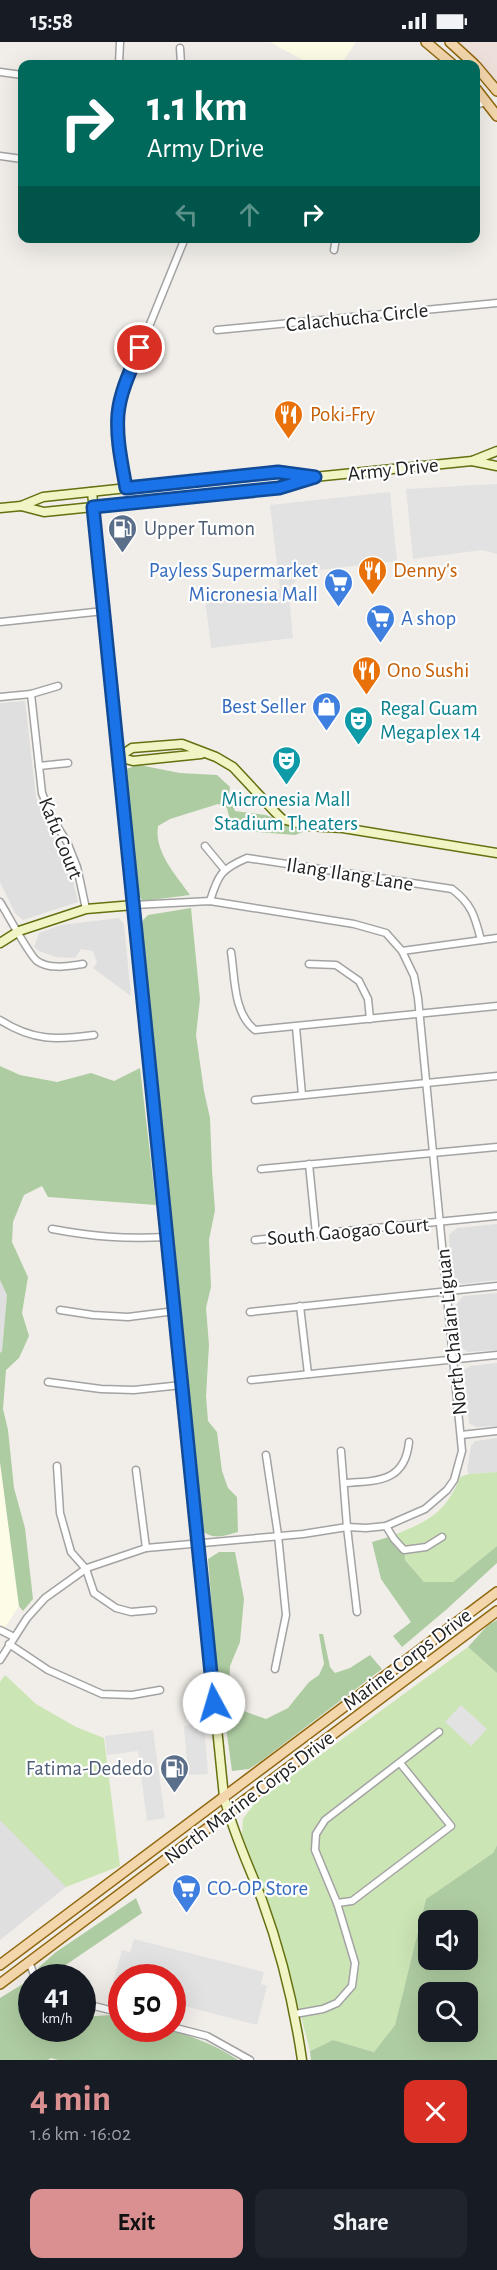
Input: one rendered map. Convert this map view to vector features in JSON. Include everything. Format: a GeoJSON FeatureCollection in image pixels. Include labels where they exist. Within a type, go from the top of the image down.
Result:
{"type":"FeatureCollection","features":[{"type":"Feature","properties":{"kind":"main road"},"geometry":{"type":"LineString","coordinates":[[426,42],[448,60]]}},
{"type":"Feature","properties":{"kind":"main road"},"geometry":{"type":"LineString","coordinates":[[450,42],[470,60]]}},
{"type":"Feature","properties":{"kind":"main road"},"geometry":{"type":"LineString","coordinates":[[480,71],[497,91]]}},
{"type":"Feature","properties":{"kind":"main road"},"geometry":{"type":"LineString","coordinates":[[480,94],[497,116]]}},
{"type":"Feature","properties":{"kind":"main road","name":"Army Drive"},"geometry":{"type":"LineString","coordinates":[[21,506],[44,512],[279,488],[315,477],[472,461],[497,451]]}},
{"type":"Feature","properties":{"kind":"main road","name":"Army Drive"},"geometry":{"type":"LineString","coordinates":[[472,461],[497,466]]}},
{"type":"Feature","properties":{"kind":"main road","name":"Army Drive"},"geometry":{"type":"LineString","coordinates":[[0,508],[21,506],[43,497],[278,472],[315,477]]}},
{"type":"Feature","properties":{"kind":"main road"},"geometry":{"type":"LineString","coordinates":[[92,492],[224,1797],[276,1940],[295,2014],[302,2060]]}},
{"type":"Feature","properties":{"kind":"main road"},"geometry":{"type":"LineString","coordinates":[[118,757],[132,748],[182,744],[233,767],[274,812],[282,819],[293,823],[344,828],[497,853]]}},
{"type":"Feature","properties":{"kind":"main road"},"geometry":{"type":"LineString","coordinates":[[0,943],[19,931],[86,909],[134,905]]}},
{"type":"Feature","properties":{"kind":"main road","name":"Marine Corps Drive"},"geometry":{"type":"LineString","coordinates":[[0,1965],[497,1592]]}},
{"type":"Feature","properties":{"kind":"main road","name":"North Marine Corps Drive"},"geometry":{"type":"LineString","coordinates":[[0,1984],[497,1611]]}},
{"type":"Feature","properties":{"kind":"street"},"geometry":{"type":"LineString","coordinates":[[119,60],[120,42]]}},
{"type":"Feature","properties":{"kind":"street"},"geometry":{"type":"LineString","coordinates":[[180,48],[181,60]]}},
{"type":"Feature","properties":{"kind":"street"},"geometry":{"type":"LineString","coordinates":[[0,72],[18,74]]}},
{"type":"Feature","properties":{"kind":"street"},"geometry":{"type":"LineString","coordinates":[[480,104],[486,102]]}},
{"type":"Feature","properties":{"kind":"street"},"geometry":{"type":"LineString","coordinates":[[0,156],[18,158]]}},
{"type":"Feature","properties":{"kind":"street"},"geometry":{"type":"LineString","coordinates":[[126,488],[118,442],[118,413],[126,383],[184,243]]}},
{"type":"Feature","properties":{"kind":"street"},"geometry":{"type":"LineString","coordinates":[[334,250],[335,243]]}},
{"type":"Feature","properties":{"kind":"street","name":"Calachucha Circle"},"geometry":{"type":"LineString","coordinates":[[217,330],[497,303]]}},
{"type":"Feature","properties":{"kind":"street"},"geometry":{"type":"LineString","coordinates":[[0,621],[104,611]]}},
{"type":"Feature","properties":{"kind":"street"},"geometry":{"type":"LineString","coordinates":[[0,698],[31,694],[58,686]]}},
{"type":"Feature","properties":{"kind":"street","name":"Kafu Court"},"geometry":{"type":"LineString","coordinates":[[31,694],[42,793],[77,867],[86,909]]}},
{"type":"Feature","properties":{"kind":"street"},"geometry":{"type":"LineString","coordinates":[[39,766],[68,763]]}},
{"type":"Feature","properties":{"kind":"street"},"geometry":{"type":"LineString","coordinates":[[205,846],[224,869],[217,878],[210,901]]}},
{"type":"Feature","properties":{"kind":"street","name":"Ilang Ilang Lane"},"geometry":{"type":"LineString","coordinates":[[224,869],[247,858],[452,889],[465,899],[473,912],[481,940]]}},
{"type":"Feature","properties":{"kind":"street","name":"North Chalan Liguan"},"geometry":{"type":"LineString","coordinates":[[0,1660],[27,1618],[45,1598],[86,1569],[146,1548],[303,1534],[347,1527],[386,1526],[425,1509],[447,1490],[462,1452],[419,1014],[414,976],[402,951],[386,933],[354,924],[210,901],[134,905]]}},
{"type":"Feature","properties":{"kind":"street"},"geometry":{"type":"LineString","coordinates":[[0,902],[30,952],[38,961],[54,966],[83,964]]}},
{"type":"Feature","properties":{"kind":"street"},"geometry":{"type":"LineString","coordinates":[[402,951],[497,938]]}},
{"type":"Feature","properties":{"kind":"street"},"geometry":{"type":"LineString","coordinates":[[231,952],[239,1004],[246,1023],[255,1030],[497,1006]]}},
{"type":"Feature","properties":{"kind":"street"},"geometry":{"type":"LineString","coordinates":[[309,964],[336,965],[359,981],[368,999],[370,1019]]}},
{"type":"Feature","properties":{"kind":"street"},"geometry":{"type":"LineString","coordinates":[[0,1020],[17,1031],[39,1038],[65,1039],[94,1035]]}},
{"type":"Feature","properties":{"kind":"street"},"geometry":{"type":"LineString","coordinates":[[296,1027],[302,1095]]}},
{"type":"Feature","properties":{"kind":"street"},"geometry":{"type":"LineString","coordinates":[[255,1100],[497,1076]]}},
{"type":"Feature","properties":{"kind":"street"},"geometry":{"type":"LineString","coordinates":[[261,1169],[497,1147]]}},
{"type":"Feature","properties":{"kind":"street"},"geometry":{"type":"LineString","coordinates":[[309,1164],[316,1234]]}},
{"type":"Feature","properties":{"kind":"street","name":"South Gaogao Court"},"geometry":{"type":"LineString","coordinates":[[255,1240],[497,1216]]}},
{"type":"Feature","properties":{"kind":"street"},"geometry":{"type":"LineString","coordinates":[[52,1229],[102,1238],[167,1237]]}},
{"type":"Feature","properties":{"kind":"street"},"geometry":{"type":"LineString","coordinates":[[250,1312],[497,1286]]}},
{"type":"Feature","properties":{"kind":"street"},"geometry":{"type":"LineString","coordinates":[[300,1306],[309,1374]]}},
{"type":"Feature","properties":{"kind":"street"},"geometry":{"type":"LineString","coordinates":[[60,1310],[128,1317],[175,1311]]}},
{"type":"Feature","properties":{"kind":"street"},"geometry":{"type":"LineString","coordinates":[[251,1380],[497,1356]]}},
{"type":"Feature","properties":{"kind":"street"},"geometry":{"type":"LineString","coordinates":[[48,1382],[101,1389],[134,1390],[182,1385]]}},
{"type":"Feature","properties":{"kind":"street"},"geometry":{"type":"LineString","coordinates":[[461,1435],[497,1431]]}},
{"type":"Feature","properties":{"kind":"street"},"geometry":{"type":"LineString","coordinates":[[344,1484],[379,1479],[399,1471],[407,1459],[409,1442]]}},
{"type":"Feature","properties":{"kind":"street"},"geometry":{"type":"LineString","coordinates":[[341,1451],[357,1612]]}},
{"type":"Feature","properties":{"kind":"street"},"geometry":{"type":"LineString","coordinates":[[266,1455],[278,1535],[286,1614],[275,1669]]}},
{"type":"Feature","properties":{"kind":"street"},"geometry":{"type":"LineString","coordinates":[[57,1466],[60,1513],[71,1552],[86,1569],[94,1593],[116,1608],[131,1612],[153,1610]]}},
{"type":"Feature","properties":{"kind":"street"},"geometry":{"type":"LineString","coordinates":[[136,1470],[146,1548]]}},
{"type":"Feature","properties":{"kind":"street"},"geometry":{"type":"LineString","coordinates":[[386,1526],[404,1550],[426,1547],[442,1537]]}},
{"type":"Feature","properties":{"kind":"street"},"geometry":{"type":"LineString","coordinates":[[0,1630],[14,1637]]}},
{"type":"Feature","properties":{"kind":"street"},"geometry":{"type":"LineString","coordinates":[[9,1644],[48,1670],[102,1694],[132,1695],[160,1690]]}},
{"type":"Feature","properties":{"kind":"street"},"geometry":{"type":"LineString","coordinates":[[295,2014],[323,2009],[337,2003],[352,1986],[355,1963],[337,1903],[315,1850],[316,1834],[325,1820],[440,1732]]}},
{"type":"Feature","properties":{"kind":"street"},"geometry":{"type":"LineString","coordinates":[[337,1903],[352,1901],[451,1826],[400,1763]]}},
{"type":"Feature","properties":{"kind":"street"},"geometry":{"type":"LineString","coordinates":[[186,2030],[207,2036],[250,2060]]}},
{"type":"Feature","properties":{"kind":"shaded area"},"geometry":{"type":"Polygon","coordinates":[[[270,42],[356,42],[344,60],[303,60],[270,42]]]}},
{"type":"Feature","properties":{"kind":"shaded area"},"geometry":{"type":"Polygon","coordinates":[[[452,42],[497,42],[497,88],[480,71],[480,60],[470,60],[452,42]]]}},
{"type":"Feature","properties":{"kind":"shaded area"},"geometry":{"type":"Polygon","coordinates":[[[497,484],[497,554],[482,550],[413,559],[406,489],[497,484]]]}},
{"type":"Feature","properties":{"kind":"shaded area"},"geometry":{"type":"Polygon","coordinates":[[[390,492],[397,561],[302,572],[288,587],[293,638],[211,648],[205,598],[280,589],[270,505],[390,492]]]}},
{"type":"Feature","properties":{"kind":"shaded area"},"geometry":{"type":"Polygon","coordinates":[[[25,701],[36,798],[68,859],[78,902],[23,920],[15,913],[0,882],[0,703],[25,701]]]}},
{"type":"Feature","properties":{"kind":"shaded area"},"geometry":{"type":"Polygon","coordinates":[[[119,918],[124,924],[131,996],[93,968],[97,963],[93,951],[81,949],[75,958],[56,957],[34,947],[39,933],[61,925],[119,918]]]}},
{"type":"Feature","properties":{"kind":"shaded area"},"geometry":{"type":"Polygon","coordinates":[[[497,1224],[497,1280],[463,1284],[456,1282],[451,1277],[449,1235],[457,1228],[497,1224]]]}},
{"type":"Feature","properties":{"kind":"shaded area"},"geometry":{"type":"Polygon","coordinates":[[[0,1280],[7,1295],[0,1353],[0,1280]]]}},
{"type":"Feature","properties":{"kind":"shaded area"},"geometry":{"type":"Polygon","coordinates":[[[497,1293],[497,1350],[467,1352],[460,1346],[455,1307],[463,1296],[497,1293]]]}},
{"type":"Feature","properties":{"kind":"shaded area"},"geometry":{"type":"Polygon","coordinates":[[[497,1363],[497,1426],[476,1427],[469,1423],[464,1370],[470,1366],[497,1363]]]}},
{"type":"Feature","properties":{"kind":"shaded area"},"geometry":{"type":"Polygon","coordinates":[[[497,1438],[497,1472],[469,1474],[467,1470],[471,1446],[475,1441],[497,1438]]]}},
{"type":"Feature","properties":{"kind":"shaded area"},"geometry":{"type":"Polygon","coordinates":[[[0,1462],[19,1606],[0,1635],[0,1462]]]}},
{"type":"Feature","properties":{"kind":"shaded area"},"geometry":{"type":"Polygon","coordinates":[[[461,1705],[487,1729],[471,1746],[445,1722],[461,1705]]]}},
{"type":"Feature","properties":{"kind":"shaded area"},"geometry":{"type":"Polygon","coordinates":[[[204,1724],[208,1774],[188,1775],[184,1726],[204,1724]]]}},
{"type":"Feature","properties":{"kind":"shaded area"},"geometry":{"type":"Polygon","coordinates":[[[153,1730],[165,1818],[147,1821],[138,1751],[107,1755],[105,1736],[153,1730]]]}},
{"type":"Feature","properties":{"kind":"shaded area"},"geometry":{"type":"Polygon","coordinates":[[[0,1819],[67,1886],[0,1940],[0,1819]]]}},
{"type":"Feature","properties":{"kind":"shaded area"},"geometry":{"type":"Polygon","coordinates":[[[134,1939],[264,1972],[261,1984],[267,1986],[257,2025],[186,2006],[186,1964],[118,1964],[122,1950],[130,1952],[134,1939]]]}},
{"type":"Feature","properties":{"kind":"green space"},"geometry":{"type":"Polygon","coordinates":[[[139,765],[180,773],[217,775],[230,787],[229,795],[235,811],[266,815],[306,831],[295,835],[232,830],[227,808],[218,804],[170,819],[158,826],[159,845],[167,863],[190,895],[143,901],[137,894],[125,774],[126,769],[139,765]]]}},
{"type":"Feature","properties":{"kind":"green space"},"geometry":{"type":"Polygon","coordinates":[[[191,908],[200,999],[196,1035],[210,1118],[215,1210],[209,1240],[211,1287],[206,1308],[209,1345],[206,1396],[208,1421],[217,1432],[222,1471],[228,1488],[237,1497],[238,1532],[218,1536],[209,1535],[200,1528],[141,932],[143,920],[148,915],[191,908]]]}},
{"type":"Feature","properties":{"kind":"green space"},"geometry":{"type":"Polygon","coordinates":[[[0,1066],[20,1075],[57,1082],[91,1073],[114,1081],[140,1068],[156,1205],[48,1197],[42,1186],[24,1195],[13,1222],[12,1242],[28,1277],[22,1313],[29,1336],[19,1358],[6,1370],[3,1409],[8,1430],[14,1488],[25,1528],[33,1599],[23,1611],[19,1606],[0,1462],[0,1353],[7,1295],[0,1280],[0,1066]]]}},
{"type":"Feature","properties":{"kind":"green space"},"geometry":{"type":"Polygon","coordinates":[[[497,1472],[497,1546],[453,1582],[424,1582],[405,1560],[392,1536],[434,1515],[448,1500],[460,1477],[497,1472]]]}},
{"type":"Feature","properties":{"kind":"green space"},"geometry":{"type":"Polygon","coordinates":[[[392,1536],[404,1550],[405,1560],[424,1582],[453,1582],[497,1546],[497,1563],[402,1647],[393,1636],[411,1622],[381,1579],[372,1542],[392,1536]]]}},
{"type":"Feature","properties":{"kind":"green space"},"geometry":{"type":"Polygon","coordinates":[[[219,1552],[235,1552],[244,1599],[240,1642],[230,1666],[229,1694],[219,1697],[208,1559],[219,1552]]]}},
{"type":"Feature","properties":{"kind":"green space"},"geometry":{"type":"Polygon","coordinates":[[[497,1620],[497,1673],[468,1647],[488,1625],[497,1620]]]}},
{"type":"Feature","properties":{"kind":"green space"},"geometry":{"type":"Polygon","coordinates":[[[319,1634],[323,1634],[330,1667],[335,1673],[350,1668],[370,1655],[382,1669],[261,1761],[249,1769],[232,1771],[224,1713],[230,1706],[266,1719],[288,1708],[309,1682],[319,1675],[324,1664],[319,1634]]]}},
{"type":"Feature","properties":{"kind":"green space"},"geometry":{"type":"Polygon","coordinates":[[[468,1647],[497,1673],[497,1845],[493,1853],[426,1899],[423,1910],[418,1910],[418,1932],[395,2025],[374,2052],[333,2040],[310,2051],[280,1936],[242,1835],[243,1819],[255,1803],[468,1647]]]}},
{"type":"Feature","properties":{"kind":"green space"},"geometry":{"type":"Polygon","coordinates":[[[5,1675],[36,1704],[76,1727],[104,1738],[120,1866],[66,1887],[0,1820],[0,1682],[5,1675]]]}},
{"type":"Feature","properties":{"kind":"green space"},"geometry":{"type":"Polygon","coordinates":[[[497,1845],[497,2060],[311,2060],[310,2051],[333,2040],[374,2052],[395,2025],[418,1932],[418,1970],[478,1970],[478,1910],[423,1910],[426,1899],[493,1853],[497,1845]]]}},
{"type":"Feature","properties":{"kind":"green space"},"geometry":{"type":"Polygon","coordinates":[[[136,1898],[142,1913],[67,1964],[42,1964],[56,1952],[136,1898]]]}},
{"type":"Feature","properties":{"kind":"green space"},"geometry":{"type":"Polygon","coordinates":[[[18,1987],[18,2042],[96,2042],[96,2016],[108,2015],[108,2042],[186,2042],[186,2035],[238,2060],[58,2060],[51,2058],[48,2060],[0,2060],[0,1998],[18,1987]]]}},
{"type":"Feature","properties":{"kind":"place","name":"Poki-Fry"},"geometry":{"type":"Point","coordinates":[289,440]}},
{"type":"Feature","properties":{"kind":"place","name":"Upper Tumon"},"geometry":{"type":"Point","coordinates":[123,554]}},
{"type":"Feature","properties":{"kind":"place","name":"Denny's"},"geometry":{"type":"Point","coordinates":[372,596]}},
{"type":"Feature","properties":{"kind":"place","name":"Payless Supermarket Micronesia Mall"},"geometry":{"type":"Point","coordinates":[339,608]}},
{"type":"Feature","properties":{"kind":"place","name":"A shop"},"geometry":{"type":"Point","coordinates":[380,644]}},
{"type":"Feature","properties":{"kind":"place","name":"Ono Sushi"},"geometry":{"type":"Point","coordinates":[366,696]}},
{"type":"Feature","properties":{"kind":"place","name":"Best Seller"},"geometry":{"type":"Point","coordinates":[327,732]}},
{"type":"Feature","properties":{"kind":"place","name":"Regal Guam Megaplex 14"},"geometry":{"type":"Point","coordinates":[359,746]}},
{"type":"Feature","properties":{"kind":"place","name":"Micronesia Mall Stadium Theaters"},"geometry":{"type":"Point","coordinates":[286,786]}},
{"type":"Feature","properties":{"kind":"place","name":"Fatima-Dededo"},"geometry":{"type":"Point","coordinates":[174,1794]}},
{"type":"Feature","properties":{"kind":"place","name":"CO-OP Store"},"geometry":{"type":"Point","coordinates":[186,1914]}},
{"type":"Feature","properties":{"kind":"route"},"geometry":{"type":"LineString","coordinates":[[140,348],[126,383],[118,413],[118,442],[126,488],[278,472],[315,477],[279,488],[93,507],[214,1703]]}}]}
